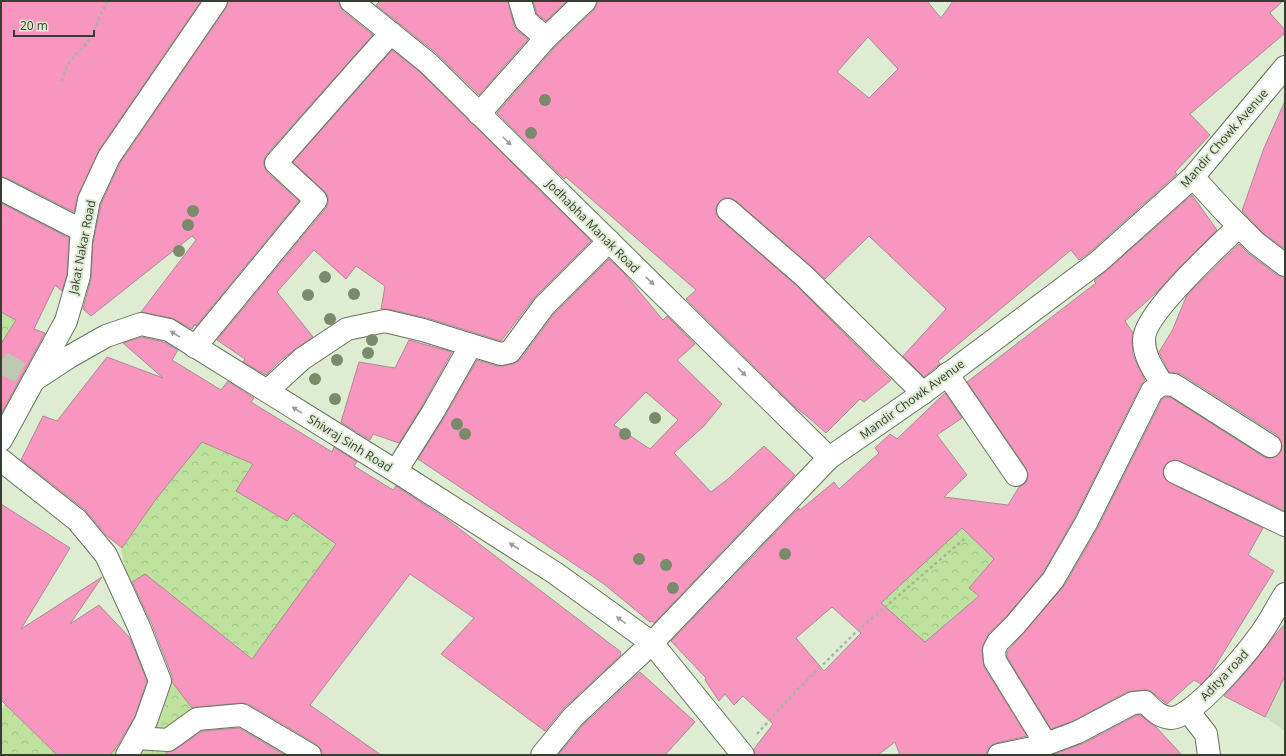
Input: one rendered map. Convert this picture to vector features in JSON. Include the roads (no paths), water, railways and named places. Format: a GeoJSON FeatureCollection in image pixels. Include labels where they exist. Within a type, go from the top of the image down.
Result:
{"type":"FeatureCollection","features":[{"type":"Feature","properties":{"kind":"main road","name":"Jakat Nakar Road"},"geometry":{"type":"LineString","coordinates":[[1,440],[66,321],[79,276],[81,241],[89,200],[109,157],[216,1]]}},
{"type":"Feature","properties":{"kind":"main road","name":"Jodhabha Manak Road"},"geometry":{"type":"LineString","coordinates":[[351,1],[428,63],[829,458]]}},
{"type":"Feature","properties":{"kind":"main road"},"geometry":{"type":"LineString","coordinates":[[520,1],[526,21],[546,38]]}},
{"type":"Feature","properties":{"kind":"main road"},"geometry":{"type":"LineString","coordinates":[[479,114],[546,38],[585,1]]}},
{"type":"Feature","properties":{"kind":"main road"},"geometry":{"type":"LineString","coordinates":[[195,347],[316,200],[276,162],[391,33]]}},
{"type":"Feature","properties":{"kind":"main road","name":"Mandir Chowk Avenue"},"geometry":{"type":"LineString","coordinates":[[542,755],[574,717],[652,643],[829,458],[923,393],[1098,262],[1193,177],[1285,67]]}},
{"type":"Feature","properties":{"kind":"main road"},"geometry":{"type":"LineString","coordinates":[[1193,177],[1256,243],[1285,265]]}},
{"type":"Feature","properties":{"kind":"main road"},"geometry":{"type":"LineString","coordinates":[[1,189],[83,231]]}},
{"type":"Feature","properties":{"kind":"main road"},"geometry":{"type":"LineString","coordinates":[[728,210],[804,276],[923,393]]}},
{"type":"Feature","properties":{"kind":"main road"},"geometry":{"type":"LineString","coordinates":[[1162,384],[1146,356],[1144,338],[1148,324],[1165,300],[1239,226]]}},
{"type":"Feature","properties":{"kind":"main road"},"geometry":{"type":"LineString","coordinates":[[267,391],[302,359],[347,329],[386,321],[423,330],[501,354],[510,352],[544,306],[609,241]]}},
{"type":"Feature","properties":{"kind":"main road","name":"Shivraj Sinh Road"},"geometry":{"type":"LineString","coordinates":[[34,380],[69,357],[106,336],[141,324],[169,330],[396,471],[555,573],[652,643]]}},
{"type":"Feature","properties":{"kind":"main road"},"geometry":{"type":"LineString","coordinates":[[396,471],[433,412],[471,345]]}},
{"type":"Feature","properties":{"kind":"main road"},"geometry":{"type":"LineString","coordinates":[[947,374],[1016,475]]}},
{"type":"Feature","properties":{"kind":"main road"},"geometry":{"type":"LineString","coordinates":[[1046,744],[995,661],[994,650],[998,642],[1015,625],[1053,580],[1086,522],[1152,391],[1162,384],[1174,385],[1270,446]]}},
{"type":"Feature","properties":{"kind":"main road"},"geometry":{"type":"LineString","coordinates":[[1,460],[77,520],[106,555],[139,627],[160,681],[146,721],[132,746]]}},
{"type":"Feature","properties":{"kind":"main road"},"geometry":{"type":"LineString","coordinates":[[1175,472],[1285,525]]}},
{"type":"Feature","properties":{"kind":"main road","name":"Aditya road"},"geometry":{"type":"LineString","coordinates":[[1188,711],[1221,682],[1254,642],[1285,594]]}},
{"type":"Feature","properties":{"kind":"main road"},"geometry":{"type":"LineString","coordinates":[[652,643],[743,754]]}},
{"type":"Feature","properties":{"kind":"main road"},"geometry":{"type":"LineString","coordinates":[[999,755],[1046,744],[1078,732],[1133,703],[1145,702],[1158,715],[1172,718],[1188,711],[1206,734],[1209,755]]}},
{"type":"Feature","properties":{"kind":"main road"},"geometry":{"type":"LineString","coordinates":[[132,746],[168,740],[197,719],[242,715],[310,755]]}},
{"type":"Feature","properties":{"kind":"main road"},"geometry":{"type":"LineString","coordinates":[[132,746],[158,755]]}},
{"type":"Feature","properties":{"kind":"tunnel"},"geometry":{"type":"LineString","coordinates":[[1,362],[34,380]]}}]}
